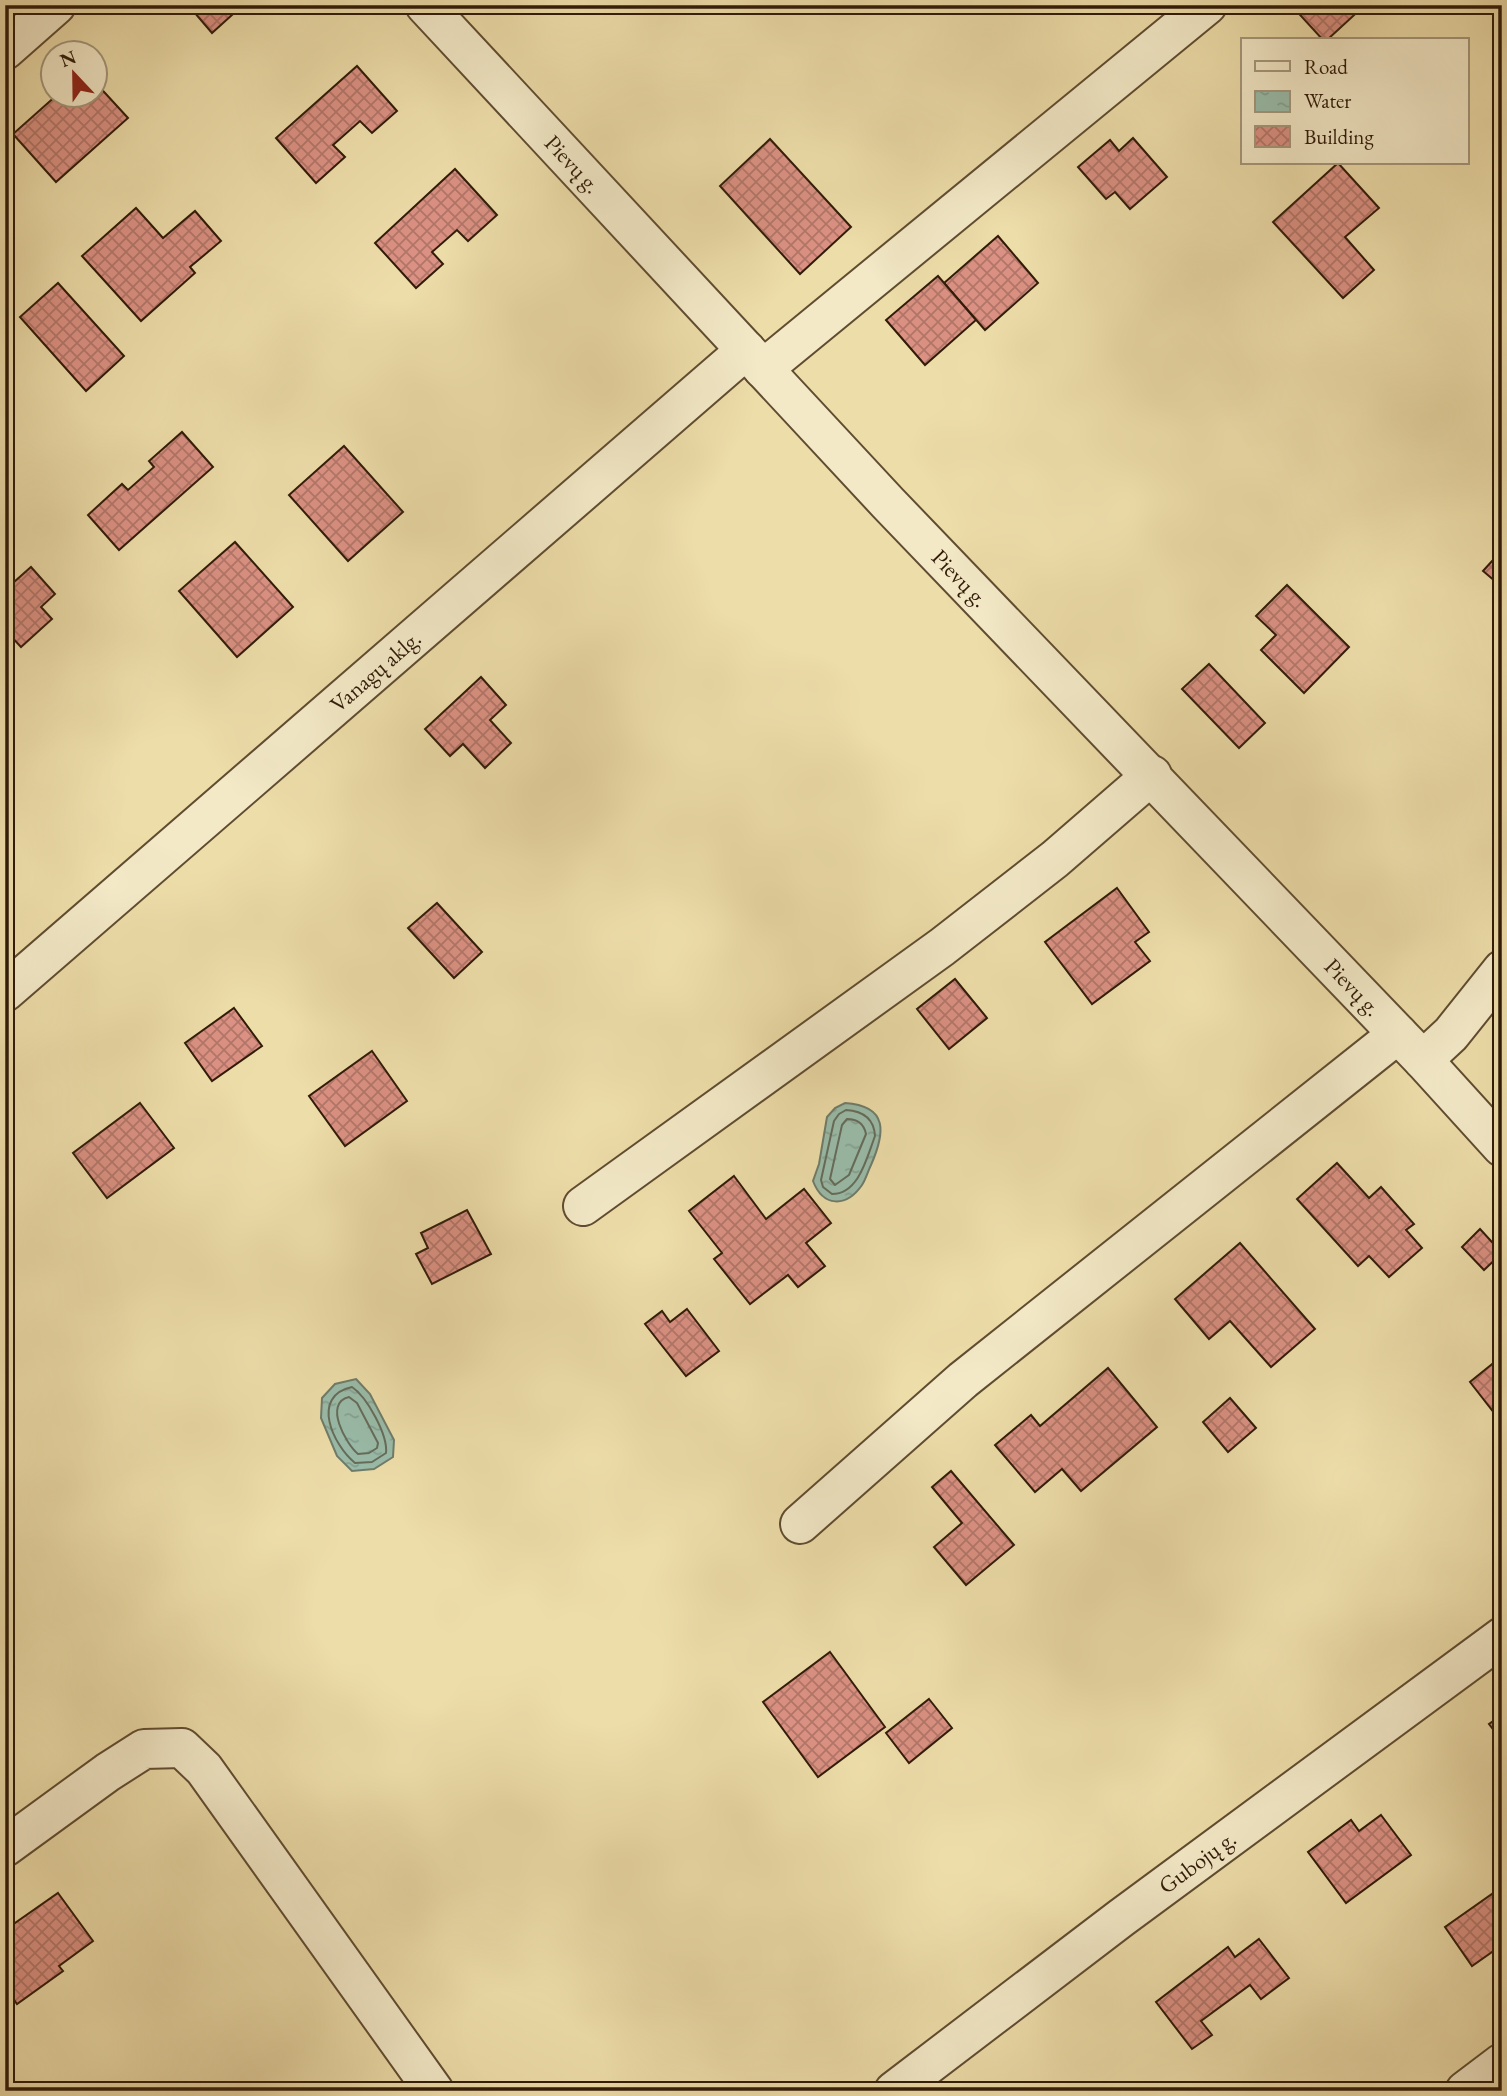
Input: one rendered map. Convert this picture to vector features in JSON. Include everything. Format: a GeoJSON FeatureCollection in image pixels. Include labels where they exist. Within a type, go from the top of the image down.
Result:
{"type":"FeatureCollection","features":[{"type":"Feature","properties":{"kind":"street"},"geometry":{"type":"LineString","coordinates":[[5,50],[56,5]]}},
{"type":"Feature","properties":{"kind":"street","name":"Pievų g."},"geometry":{"type":"LineString","coordinates":[[425,5],[888,503],[1152,775],[1502,1147]]}},
{"type":"Feature","properties":{"kind":"street","name":"Vanagų aklg."},"geometry":{"type":"LineString","coordinates":[[5,992],[755,360],[1207,5]]}},
{"type":"Feature","properties":{"kind":"street"},"geometry":{"type":"LineString","coordinates":[[583,1206],[942,947],[1055,859],[1152,775]]}},
{"type":"Feature","properties":{"kind":"street"},"geometry":{"type":"LineString","coordinates":[[800,1524],[962,1380],[1410,1047],[1451,1034],[1502,970]]}},
{"type":"Feature","properties":{"kind":"street","name":"Gubojų g."},"geometry":{"type":"LineString","coordinates":[[894,2091],[1121,1918],[1502,1637]]}},
{"type":"Feature","properties":{"kind":"street"},"geometry":{"type":"LineString","coordinates":[[5,1847],[144,1749],[182,1748],[204,1769],[434,2091]]}},
{"type":"Feature","properties":{"kind":"street"},"geometry":{"type":"LineString","coordinates":[[1465,2091],[1502,2063]]}},
{"type":"Feature","properties":{"kind":"water"},"geometry":{"type":"Polygon","coordinates":[[[845,1103],[870,1109],[880,1123],[881,1132],[876,1153],[862,1185],[849,1198],[835,1201],[823,1196],[813,1181],[819,1164],[827,1117],[835,1108],[845,1103]]]}},
{"type":"Feature","properties":{"kind":"water"},"geometry":{"type":"Polygon","coordinates":[[[356,1379],[370,1394],[394,1440],[393,1457],[374,1469],[352,1471],[337,1456],[321,1418],[322,1398],[335,1384],[356,1379]]]}},
{"type":"Feature","properties":{"kind":"building"},"geometry":{"type":"Polygon","coordinates":[[[188,5],[243,5],[212,33],[188,5]]]}},
{"type":"Feature","properties":{"kind":"building"},"geometry":{"type":"Polygon","coordinates":[[[1291,5],[1365,5],[1329,38],[1321,38],[1291,5]]]}},
{"type":"Feature","properties":{"kind":"building"},"geometry":{"type":"Polygon","coordinates":[[[357,66],[397,111],[372,133],[360,121],[333,145],[345,157],[316,183],[276,138],[357,66]]]}},
{"type":"Feature","properties":{"kind":"building"},"geometry":{"type":"Polygon","coordinates":[[[108,96],[128,118],[56,182],[13,134],[42,108],[108,108],[108,96]]]}},
{"type":"Feature","properties":{"kind":"building"},"geometry":{"type":"Polygon","coordinates":[[[1133,138],[1167,177],[1130,209],[1115,192],[1106,199],[1078,167],[1110,140],[1119,151],[1133,138]]]}},
{"type":"Feature","properties":{"kind":"building"},"geometry":{"type":"Polygon","coordinates":[[[770,139],[851,227],[800,274],[720,186],[770,139]]]}},
{"type":"Feature","properties":{"kind":"building"},"geometry":{"type":"Polygon","coordinates":[[[1339,164],[1379,208],[1345,237],[1374,270],[1343,298],[1273,222],[1339,164]]]}},
{"type":"Feature","properties":{"kind":"building"},"geometry":{"type":"Polygon","coordinates":[[[455,169],[497,215],[468,241],[457,230],[432,252],[443,264],[416,288],[375,243],[455,169]]]}},
{"type":"Feature","properties":{"kind":"building"},"geometry":{"type":"Polygon","coordinates":[[[136,208],[163,238],[195,211],[221,241],[190,267],[195,273],[141,321],[82,256],[136,208]]]}},
{"type":"Feature","properties":{"kind":"building"},"geometry":{"type":"Polygon","coordinates":[[[998,236],[1038,283],[985,330],[944,283],[998,236]]]}},
{"type":"Feature","properties":{"kind":"building"},"geometry":{"type":"Polygon","coordinates":[[[938,276],[976,320],[925,365],[886,320],[938,276]]]}},
{"type":"Feature","properties":{"kind":"building"},"geometry":{"type":"Polygon","coordinates":[[[58,283],[124,356],[86,391],[20,317],[58,283]]]}},
{"type":"Feature","properties":{"kind":"building"},"geometry":{"type":"Polygon","coordinates":[[[182,432],[213,467],[119,550],[88,515],[122,484],[128,490],[154,467],[149,461],[182,432]]]}},
{"type":"Feature","properties":{"kind":"building"},"geometry":{"type":"Polygon","coordinates":[[[344,446],[403,512],[348,561],[289,495],[344,446]]]}},
{"type":"Feature","properties":{"kind":"building"},"geometry":{"type":"Polygon","coordinates":[[[235,542],[293,607],[237,657],[179,591],[235,542]]]}},
{"type":"Feature","properties":{"kind":"building"},"geometry":{"type":"Polygon","coordinates":[[[1502,550],[1502,587],[1483,571],[1502,550]]]}},
{"type":"Feature","properties":{"kind":"building"},"geometry":{"type":"Polygon","coordinates":[[[31,567],[55,594],[41,607],[52,619],[21,647],[10,635],[5,639],[5,590],[31,567]]]}},
{"type":"Feature","properties":{"kind":"building"},"geometry":{"type":"Polygon","coordinates":[[[1287,585],[1349,647],[1304,693],[1261,650],[1276,635],[1256,616],[1287,585]]]}},
{"type":"Feature","properties":{"kind":"building"},"geometry":{"type":"Polygon","coordinates":[[[1209,664],[1265,723],[1239,748],[1182,689],[1209,664]]]}},
{"type":"Feature","properties":{"kind":"building"},"geometry":{"type":"Polygon","coordinates":[[[481,677],[506,705],[490,720],[511,743],[485,768],[463,744],[450,756],[425,729],[481,677]]]}},
{"type":"Feature","properties":{"kind":"building"},"geometry":{"type":"Polygon","coordinates":[[[1117,888],[1149,932],[1135,942],[1150,961],[1092,1004],[1045,942],[1117,888]]]}},
{"type":"Feature","properties":{"kind":"building"},"geometry":{"type":"Polygon","coordinates":[[[437,903],[482,952],[454,978],[408,928],[437,903]]]}},
{"type":"Feature","properties":{"kind":"building"},"geometry":{"type":"Polygon","coordinates":[[[955,979],[987,1018],[949,1049],[917,1009],[955,979]]]}},
{"type":"Feature","properties":{"kind":"building"},"geometry":{"type":"Polygon","coordinates":[[[234,1008],[262,1046],[212,1081],[185,1043],[234,1008]]]}},
{"type":"Feature","properties":{"kind":"building"},"geometry":{"type":"Polygon","coordinates":[[[372,1051],[407,1101],[345,1146],[309,1096],[372,1051]]]}},
{"type":"Feature","properties":{"kind":"building"},"geometry":{"type":"Polygon","coordinates":[[[140,1103],[174,1148],[107,1198],[73,1153],[140,1103]]]}},
{"type":"Feature","properties":{"kind":"building"},"geometry":{"type":"Polygon","coordinates":[[[1337,1163],[1369,1198],[1381,1187],[1414,1224],[1406,1230],[1422,1248],[1389,1277],[1369,1256],[1358,1266],[1297,1199],[1337,1163]]]}},
{"type":"Feature","properties":{"kind":"building"},"geometry":{"type":"Polygon","coordinates":[[[734,1176],[766,1219],[804,1189],[831,1223],[806,1243],[825,1266],[798,1287],[788,1275],[750,1304],[714,1259],[722,1253],[689,1211],[734,1176]]]}},
{"type":"Feature","properties":{"kind":"building"},"geometry":{"type":"Polygon","coordinates":[[[467,1210],[491,1254],[432,1284],[416,1254],[428,1248],[421,1233],[467,1210]]]}},
{"type":"Feature","properties":{"kind":"building"},"geometry":{"type":"Polygon","coordinates":[[[1480,1229],[1502,1253],[1484,1270],[1462,1247],[1480,1229]]]}},
{"type":"Feature","properties":{"kind":"building"},"geometry":{"type":"Polygon","coordinates":[[[1240,1243],[1315,1329],[1271,1367],[1230,1321],[1209,1339],[1175,1299],[1240,1243]]]}},
{"type":"Feature","properties":{"kind":"building"},"geometry":{"type":"Polygon","coordinates":[[[687,1309],[719,1351],[686,1376],[645,1324],[662,1311],[670,1322],[687,1309]]]}},
{"type":"Feature","properties":{"kind":"building"},"geometry":{"type":"Polygon","coordinates":[[[1502,1356],[1502,1423],[1470,1382],[1502,1356]]]}},
{"type":"Feature","properties":{"kind":"building"},"geometry":{"type":"Polygon","coordinates":[[[1108,1368],[1157,1427],[1081,1491],[1062,1469],[1035,1492],[995,1445],[1031,1415],[1040,1426],[1108,1368]]]}},
{"type":"Feature","properties":{"kind":"building"},"geometry":{"type":"Polygon","coordinates":[[[1230,1398],[1256,1428],[1228,1452],[1203,1422],[1230,1398]]]}},
{"type":"Feature","properties":{"kind":"building"},"geometry":{"type":"Polygon","coordinates":[[[951,1471],[1014,1545],[966,1585],[934,1547],[962,1523],[932,1487],[951,1471]]]}},
{"type":"Feature","properties":{"kind":"building"},"geometry":{"type":"Polygon","coordinates":[[[830,1652],[885,1727],[818,1777],[763,1702],[830,1652]]]}},
{"type":"Feature","properties":{"kind":"building"},"geometry":{"type":"Polygon","coordinates":[[[929,1699],[952,1728],[909,1763],[886,1733],[929,1699]]]}},
{"type":"Feature","properties":{"kind":"building"},"geometry":{"type":"Polygon","coordinates":[[[1502,1715],[1502,1741],[1489,1724],[1502,1715]]]}},
{"type":"Feature","properties":{"kind":"building"},"geometry":{"type":"Polygon","coordinates":[[[1381,1815],[1411,1855],[1346,1903],[1308,1852],[1351,1820],[1359,1831],[1381,1815]]]}},
{"type":"Feature","properties":{"kind":"building"},"geometry":{"type":"Polygon","coordinates":[[[58,1893],[93,1941],[59,1966],[63,1971],[17,2004],[5,1987],[5,1930],[58,1893]]]}},
{"type":"Feature","properties":{"kind":"building"},"geometry":{"type":"Polygon","coordinates":[[[1492,1894],[1502,1908],[1502,1945],[1472,1966],[1445,1927],[1492,1894]]]}},
{"type":"Feature","properties":{"kind":"building"},"geometry":{"type":"Polygon","coordinates":[[[1259,1939],[1289,1978],[1261,1999],[1250,1985],[1201,2021],[1212,2035],[1192,2049],[1156,2002],[1228,1947],[1235,1957],[1259,1939]]]}}]}
